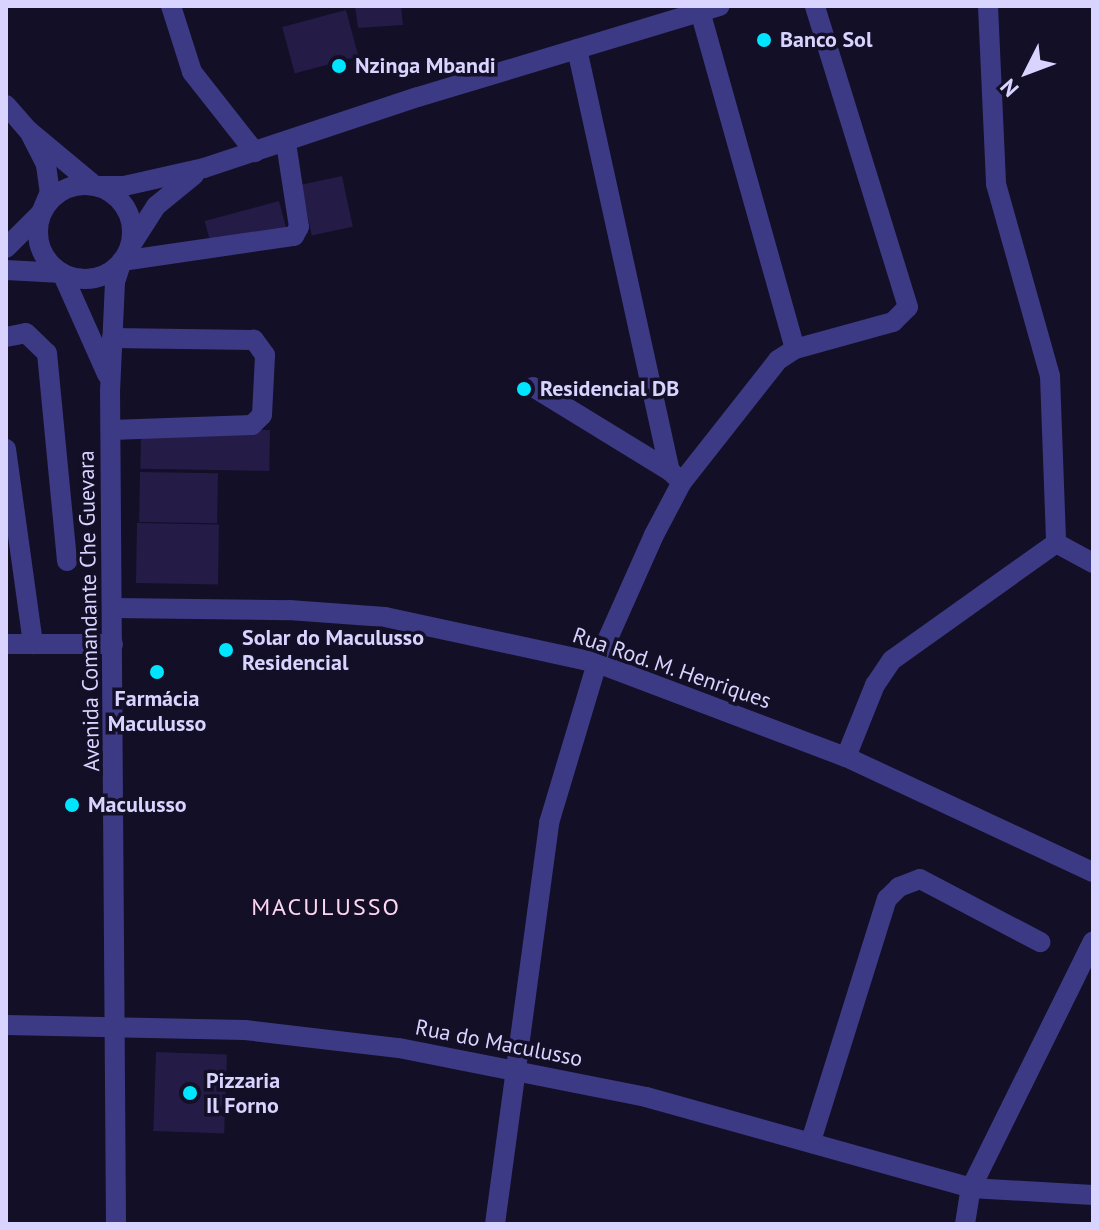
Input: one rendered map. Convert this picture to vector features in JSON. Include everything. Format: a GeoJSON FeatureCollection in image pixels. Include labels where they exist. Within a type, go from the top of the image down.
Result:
{"type":"FeatureCollection","features":[{"type":"Feature","properties":{"kind":"street"},"geometry":{"type":"LineString","coordinates":[[171,6],[192,72],[255,152]]}},
{"type":"Feature","properties":{"kind":"street"},"geometry":{"type":"LineString","coordinates":[[6,248],[69,187],[124,186],[204,168],[720,6]]}},
{"type":"Feature","properties":{"kind":"street"},"geometry":{"type":"LineString","coordinates":[[495,1224],[542,854],[597,663],[676,476],[764,372],[795,349],[893,322],[908,307],[815,6]]}},
{"type":"Feature","properties":{"kind":"street"},"geometry":{"type":"LineString","coordinates":[[988,6],[996,184],[1050,376],[1056,543]]}},
{"type":"Feature","properties":{"kind":"street"},"geometry":{"type":"LineString","coordinates":[[700,11],[795,349]]}},
{"type":"Feature","properties":{"kind":"street"},"geometry":{"type":"LineString","coordinates":[[577,49],[676,476]]}},
{"type":"Feature","properties":{"kind":"street"},"geometry":{"type":"LineString","coordinates":[[6,105],[29,131],[95,186],[122,202],[129,216],[125,255]]}},
{"type":"Feature","properties":{"kind":"street"},"geometry":{"type":"LineString","coordinates":[[29,131],[50,181],[41,213],[38,241],[62,273]]}},
{"type":"Feature","properties":{"kind":"street"},"geometry":{"type":"LineString","coordinates":[[125,255],[294,236],[299,227],[286,143]]}},
{"type":"Feature","properties":{"kind":"street"},"geometry":{"type":"LineString","coordinates":[[6,270],[100,276],[125,255],[156,206],[204,168]]}},
{"type":"Feature","properties":{"kind":"street","name":"Avenida Comandante Che Guevara"},"geometry":{"type":"LineString","coordinates":[[116,1224],[117,1025],[110,381],[113,295],[125,255]]}},
{"type":"Feature","properties":{"kind":"street","name":"Avenida Comandante Che Guevara"},"geometry":{"type":"LineString","coordinates":[[62,273],[110,381]]}},
{"type":"Feature","properties":{"kind":"street"},"geometry":{"type":"LineString","coordinates":[[6,337],[26,333],[47,353],[67,561]]}},
{"type":"Feature","properties":{"kind":"street"},"geometry":{"type":"LineString","coordinates":[[111,430],[252,425],[262,415],[265,355],[254,340],[112,338]]}},
{"type":"Feature","properties":{"kind":"street"},"geometry":{"type":"LineString","coordinates":[[533,387],[676,476]]}},
{"type":"Feature","properties":{"kind":"street"},"geometry":{"type":"LineString","coordinates":[[6,449],[33,644]]}},
{"type":"Feature","properties":{"kind":"street"},"geometry":{"type":"LineString","coordinates":[[1056,543],[1093,563]]}},
{"type":"Feature","properties":{"kind":"street"},"geometry":{"type":"LineString","coordinates":[[846,757],[875,685],[892,660],[1056,543]]}},
{"type":"Feature","properties":{"kind":"street","name":"Rua Rod. M. Henriques"},"geometry":{"type":"LineString","coordinates":[[113,608],[289,610],[385,617],[597,663],[846,757],[1093,872]]}},
{"type":"Feature","properties":{"kind":"street"},"geometry":{"type":"LineString","coordinates":[[6,644],[113,644]]}},
{"type":"Feature","properties":{"kind":"street"},"geometry":{"type":"LineString","coordinates":[[811,1141],[887,899],[899,887],[920,879],[1040,942]]}},
{"type":"Feature","properties":{"kind":"street"},"geometry":{"type":"LineString","coordinates":[[965,1224],[971,1188],[1093,941]]}},
{"type":"Feature","properties":{"kind":"street","name":"Rua do Maculusso"},"geometry":{"type":"LineString","coordinates":[[6,1025],[117,1025],[323,1038],[517,1069],[811,1141],[971,1188],[1093,1195]]}},
{"type":"Feature","properties":{"kind":"building"},"geometry":{"type":"Polygon","coordinates":[[[355,6],[401,6],[403,25],[358,28],[355,6]]]}},
{"type":"Feature","properties":{"kind":"building"},"geometry":{"type":"Polygon","coordinates":[[[346,10],[358,56],[295,73],[282,27],[346,10]]]}},
{"type":"Feature","properties":{"kind":"building"},"geometry":{"type":"Polygon","coordinates":[[[342,176],[353,227],[312,236],[301,185],[342,176]]]}},
{"type":"Feature","properties":{"kind":"building"},"geometry":{"type":"Polygon","coordinates":[[[279,201],[287,230],[212,250],[205,221],[279,201]]]}},
{"type":"Feature","properties":{"kind":"building"},"geometry":{"type":"Polygon","coordinates":[[[141,428],[270,430],[269,471],[140,469],[141,428]]]}},
{"type":"Feature","properties":{"kind":"building"},"geometry":{"type":"Polygon","coordinates":[[[140,472],[218,473],[217,523],[139,522],[140,472]]]}},
{"type":"Feature","properties":{"kind":"building"},"geometry":{"type":"Polygon","coordinates":[[[137,523],[219,524],[218,584],[136,583],[137,523]]]}},
{"type":"Feature","properties":{"kind":"building","name":"Pizzaria Il Forno"},"geometry":{"type":"Polygon","coordinates":[[[156,1052],[227,1054],[224,1133],[153,1131],[156,1052]]]}},
{"type":"Feature","properties":{"kind":"place","name":"Banco Sol"},"geometry":{"type":"Point","coordinates":[764,40]}},
{"type":"Feature","properties":{"kind":"place","name":"Nzinga Mbandi"},"geometry":{"type":"Point","coordinates":[339,66]}},
{"type":"Feature","properties":{"kind":"place","name":"Residencial DB"},"geometry":{"type":"Point","coordinates":[524,389]}},
{"type":"Feature","properties":{"kind":"place","name":"Solar do Maculusso Residencial"},"geometry":{"type":"Point","coordinates":[226,650]}},
{"type":"Feature","properties":{"kind":"place","name":"Farmácia Maculusso"},"geometry":{"type":"Point","coordinates":[157,672]}},
{"type":"Feature","properties":{"kind":"place","name":"Maculusso"},"geometry":{"type":"Point","coordinates":[72,805]}},
{"type":"Feature","properties":{"kind":"place","name":"Pizzaria Il Forno"},"geometry":{"type":"Point","coordinates":[190,1093]}},
{"type":"Feature","properties":{"kind":"district","name":"MACULUSSO"},"geometry":{"type":"Point","coordinates":[326,907]}}]}
